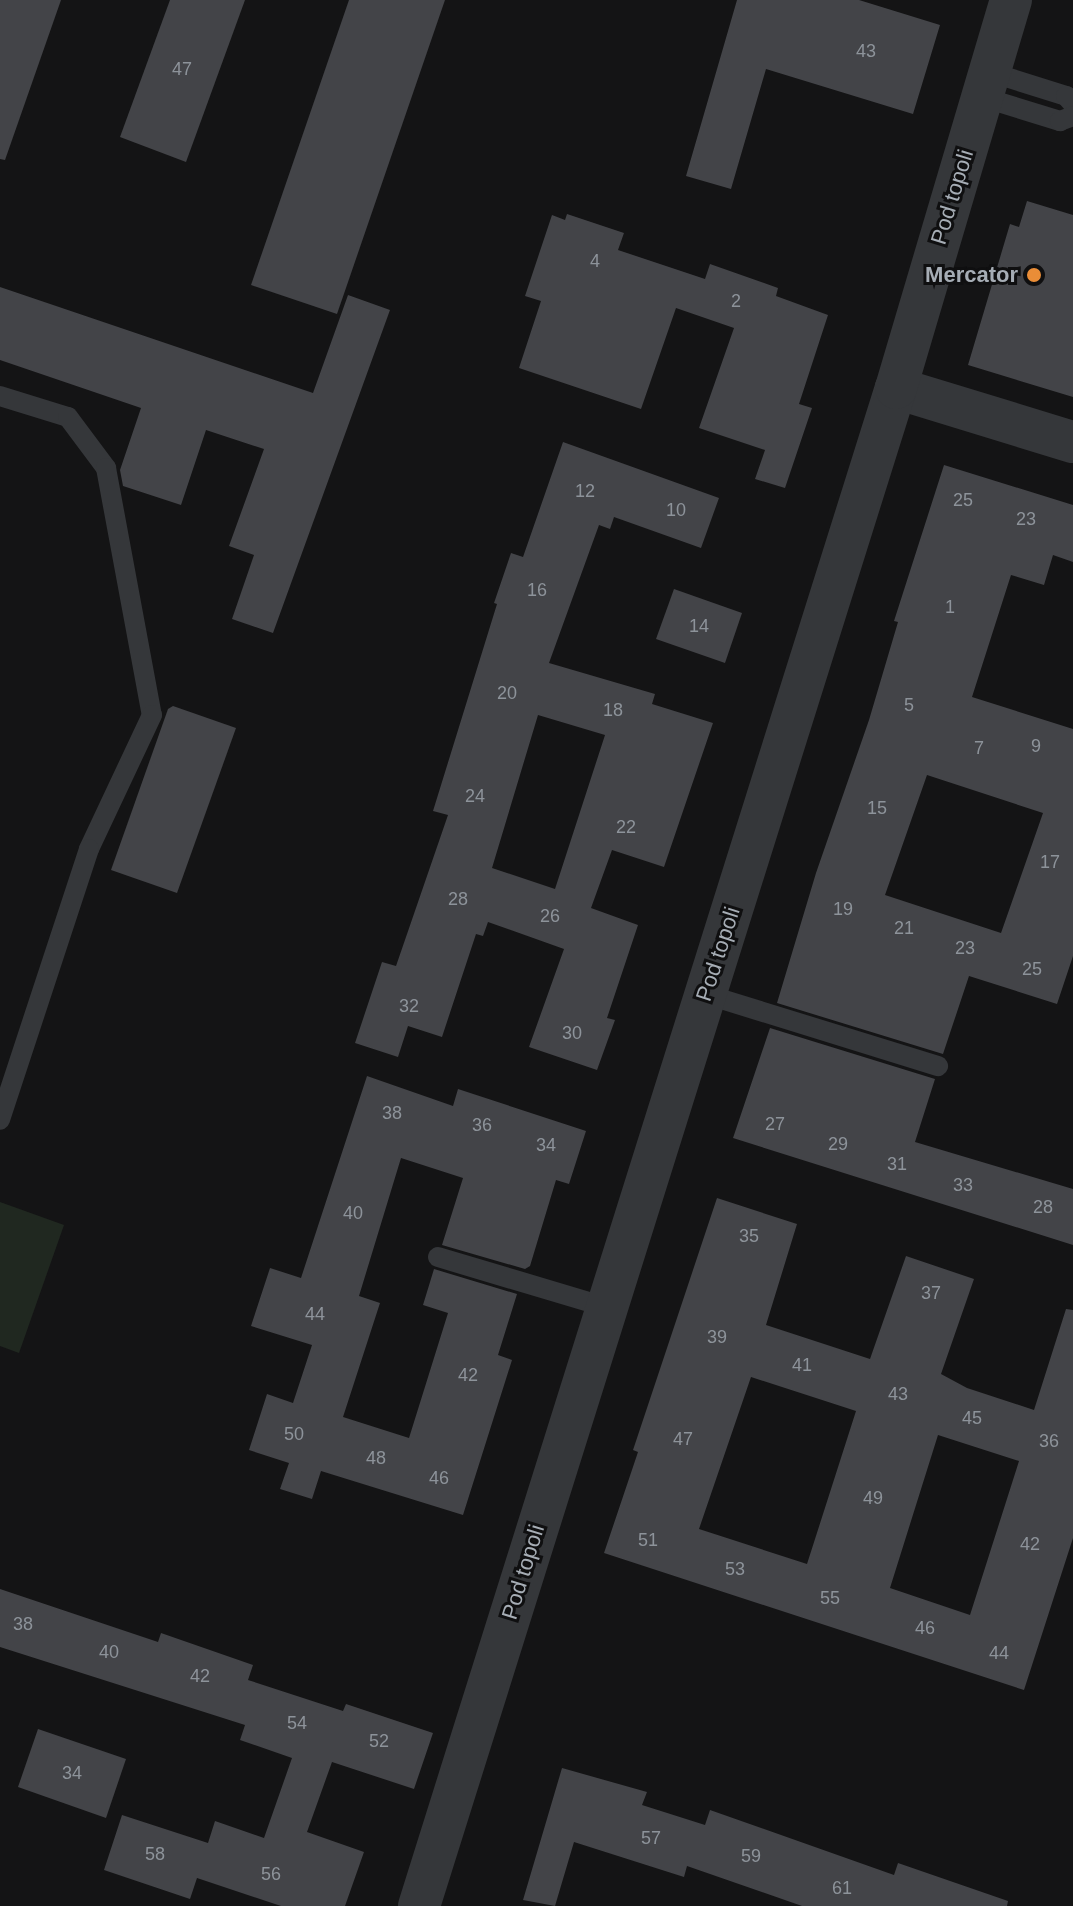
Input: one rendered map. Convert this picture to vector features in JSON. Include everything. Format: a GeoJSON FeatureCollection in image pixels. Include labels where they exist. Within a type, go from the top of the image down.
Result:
{"type":"FeatureCollection","features":[{"type":"Feature","properties":{"kind":"street","name":"Pod topoli"},"geometry":{"type":"LineString","coordinates":[[419,1906],[896,388],[1011,0]]}},
{"type":"Feature","properties":{"kind":"street"},"geometry":{"type":"LineString","coordinates":[[896,388],[1073,442]]}},
{"type":"Feature","properties":{"kind":"lane"},"geometry":{"type":"LineString","coordinates":[[986,84],[1066,96],[1073,104]]}},
{"type":"Feature","properties":{"kind":"lane"},"geometry":{"type":"LineString","coordinates":[[986,84],[1060,121],[1073,116]]}},
{"type":"Feature","properties":{"kind":"lane"},"geometry":{"type":"LineString","coordinates":[[0,396],[68,417],[106,468],[152,715],[89,849],[0,1120]]}},
{"type":"Feature","properties":{"kind":"lane"},"geometry":{"type":"LineString","coordinates":[[705,994],[938,1066]]}},
{"type":"Feature","properties":{"kind":"lane"},"geometry":{"type":"LineString","coordinates":[[438,1257],[606,1307]]}},
{"type":"Feature","properties":{"kind":"shaded area"},"geometry":{"type":"Polygon","coordinates":[[[0,1202],[64,1225],[19,1353],[0,1346],[0,1202]]]}},
{"type":"Feature","properties":{"kind":"building"},"geometry":{"type":"Polygon","coordinates":[[[0,0],[61,0],[5,160],[0,159],[0,0]]]}},
{"type":"Feature","properties":{"kind":"building"},"geometry":{"type":"Polygon","coordinates":[[[170,0],[245,0],[186,162],[120,137],[170,0]]]}},
{"type":"Feature","properties":{"kind":"building"},"geometry":{"type":"Polygon","coordinates":[[[349,0],[445,0],[337,314],[251,285],[349,0]]]}},
{"type":"Feature","properties":{"kind":"building"},"geometry":{"type":"Polygon","coordinates":[[[737,0],[859,0],[940,25],[913,114],[766,69],[731,189],[686,176],[737,0]]]}},
{"type":"Feature","properties":{"kind":"building","name":"Mercator"},"geometry":{"type":"Polygon","coordinates":[[[1027,201],[1073,215],[1073,397],[968,365],[1010,224],[1019,227],[1027,201]]]}},
{"type":"Feature","properties":{"kind":"building"},"geometry":{"type":"Polygon","coordinates":[[[567,214],[624,233],[618,250],[705,279],[710,264],[778,288],[776,296],[828,315],[799,404],[812,408],[785,488],[755,479],[765,450],[699,428],[734,328],[676,308],[641,409],[519,368],[541,301],[525,296],[552,215],[565,220],[567,214]]]}},
{"type":"Feature","properties":{"kind":"building"},"geometry":{"type":"Polygon","coordinates":[[[0,287],[313,393],[348,295],[390,310],[273,633],[232,619],[254,555],[229,546],[264,449],[206,430],[181,505],[123,486],[120,470],[141,408],[0,360],[0,287]]]}},
{"type":"Feature","properties":{"kind":"building"},"geometry":{"type":"Polygon","coordinates":[[[563,442],[719,498],[701,548],[614,517],[610,529],[599,525],[549,663],[655,694],[652,704],[713,723],[664,867],[612,850],[591,908],[638,925],[607,1018],[615,1020],[597,1070],[529,1047],[564,949],[488,922],[483,936],[476,934],[442,1037],[408,1026],[398,1057],[355,1043],[382,962],[396,966],[448,815],[433,811],[497,604],[494,603],[511,553],[523,557],[563,442]],[[538,715],[492,868],[555,889],[605,735],[538,715]]]}},
{"type":"Feature","properties":{"kind":"building"},"geometry":{"type":"Polygon","coordinates":[[[944,465],[1073,505],[1073,562],[1053,555],[1044,585],[1011,575],[972,697],[1073,729],[1073,956],[1057,1004],[969,976],[943,1054],[777,1003],[816,873],[869,720],[898,622],[894,621],[944,465]],[[927,775],[885,895],[1001,933],[1043,813],[927,775]]]}},
{"type":"Feature","properties":{"kind":"building"},"geometry":{"type":"Polygon","coordinates":[[[674,589],[742,613],[725,663],[656,639],[674,589]]]}},
{"type":"Feature","properties":{"kind":"building"},"geometry":{"type":"Polygon","coordinates":[[[173,706],[236,728],[177,893],[111,870],[168,709],[173,706]]]}},
{"type":"Feature","properties":{"kind":"building"},"geometry":{"type":"Polygon","coordinates":[[[770,1028],[935,1079],[915,1142],[1073,1189],[1073,1245],[733,1138],[770,1028]]]}},
{"type":"Feature","properties":{"kind":"building"},"geometry":{"type":"Polygon","coordinates":[[[367,1076],[453,1106],[458,1089],[586,1131],[569,1184],[556,1180],[530,1266],[525,1269],[442,1245],[463,1178],[401,1158],[359,1296],[380,1303],[343,1417],[409,1438],[448,1313],[423,1305],[434,1269],[517,1294],[498,1355],[512,1360],[463,1515],[321,1471],[312,1499],[280,1489],[289,1463],[249,1450],[267,1394],[293,1403],[312,1345],[251,1326],[270,1268],[301,1278],[367,1076]]]}},
{"type":"Feature","properties":{"kind":"building"},"geometry":{"type":"Polygon","coordinates":[[[717,1198],[797,1224],[766,1325],[870,1359],[906,1256],[974,1279],[941,1374],[967,1388],[1034,1410],[1066,1309],[1073,1310],[1073,1538],[1024,1690],[604,1553],[638,1452],[633,1450],[717,1198]],[[751,1377],[699,1529],[807,1564],[856,1411],[751,1377]],[[938,1435],[890,1588],[970,1615],[1019,1461],[938,1435]]]}},
{"type":"Feature","properties":{"kind":"building"},"geometry":{"type":"Polygon","coordinates":[[[0,1589],[158,1642],[161,1633],[253,1665],[248,1680],[343,1711],[346,1704],[433,1733],[414,1789],[332,1762],[307,1832],[364,1852],[345,1906],[281,1906],[197,1878],[190,1899],[104,1870],[122,1815],[208,1843],[215,1821],[264,1838],[292,1758],[240,1740],[245,1725],[0,1647],[0,1589]]]}},
{"type":"Feature","properties":{"kind":"building"},"geometry":{"type":"Polygon","coordinates":[[[38,1729],[126,1759],[106,1818],[18,1787],[38,1729]]]}},
{"type":"Feature","properties":{"kind":"building"},"geometry":{"type":"Polygon","coordinates":[[[562,1768],[647,1792],[642,1805],[705,1825],[710,1810],[894,1875],[898,1863],[1008,1901],[1007,1906],[802,1906],[687,1866],[684,1877],[574,1842],[555,1906],[523,1900],[562,1768]]]}},
{"type":"Feature","properties":{"kind":"place","name":"Mercator"},"geometry":{"type":"Point","coordinates":[1034,275]}}]}
